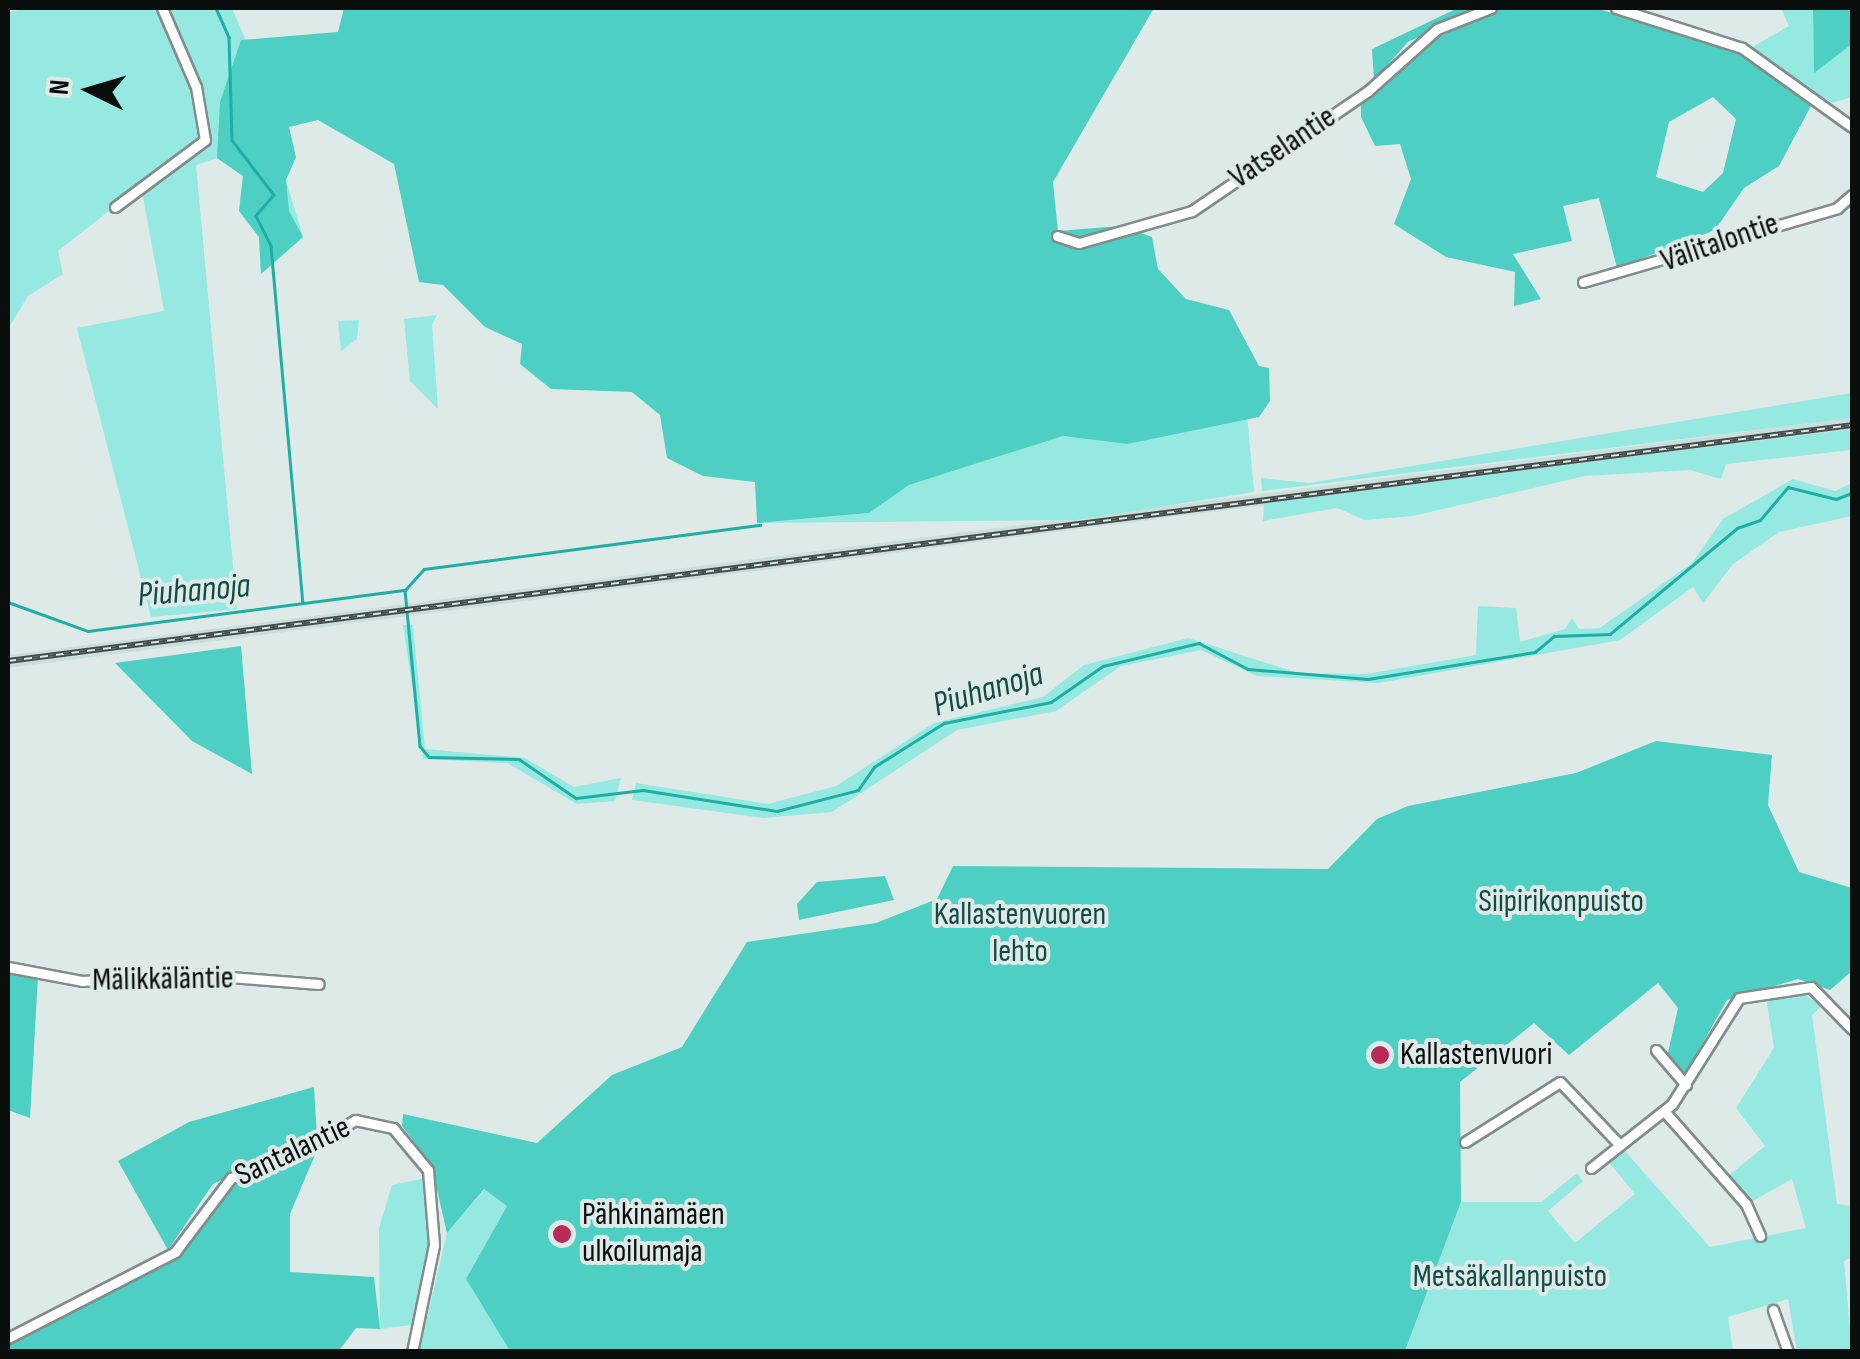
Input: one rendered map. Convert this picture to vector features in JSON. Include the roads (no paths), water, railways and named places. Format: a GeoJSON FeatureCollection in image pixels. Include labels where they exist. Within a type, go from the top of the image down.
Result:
{"type":"FeatureCollection","features":[{"type":"Feature","properties":{"kind":"street"},"geometry":{"type":"LineString","coordinates":[[115,208],[205,140],[196,87],[162,8]]}},
{"type":"Feature","properties":{"kind":"street","name":"Vatselantie"},"geometry":{"type":"LineString","coordinates":[[1056,236],[1079,243],[1192,211],[1368,92],[1437,29],[1491,8]]}},
{"type":"Feature","properties":{"kind":"street"},"geometry":{"type":"LineString","coordinates":[[1616,8],[1742,48],[1852,127]]}},
{"type":"Feature","properties":{"kind":"street","name":"Välitalontie"},"geometry":{"type":"LineString","coordinates":[[1583,282],[1836,208],[1852,196]]}},
{"type":"Feature","properties":{"kind":"street","name":"Mälikkäläntie"},"geometry":{"type":"LineString","coordinates":[[8,967],[82,982],[192,974],[320,984]]}},
{"type":"Feature","properties":{"kind":"street"},"geometry":{"type":"LineString","coordinates":[[1591,1168],[1664,1111],[1686,1085],[1727,1007],[1747,995],[1810,987],[1852,1029]]}},
{"type":"Feature","properties":{"kind":"street"},"geometry":{"type":"LineString","coordinates":[[1656,1050],[1686,1085]]}},
{"type":"Feature","properties":{"kind":"street"},"geometry":{"type":"LineString","coordinates":[[1465,1142],[1560,1082],[1620,1144]]}},
{"type":"Feature","properties":{"kind":"street"},"geometry":{"type":"LineString","coordinates":[[1664,1111],[1746,1204],[1760,1236]]}},
{"type":"Feature","properties":{"kind":"street","name":"Santalantie"},"geometry":{"type":"LineString","coordinates":[[8,1338],[174,1252],[230,1178],[288,1159],[355,1120],[394,1128],[428,1170],[434,1245],[412,1352]]}},
{"type":"Feature","properties":{"kind":"street"},"geometry":{"type":"LineString","coordinates":[[1773,1310],[1788,1352]]}},
{"type":"Feature","properties":{"kind":"waterway"},"geometry":{"type":"LineString","coordinates":[[216,8],[229,37],[232,140],[274,195],[256,216],[271,246],[303,603]]}},
{"type":"Feature","properties":{"kind":"waterway","name":"Piuhanoja"},"geometry":{"type":"LineString","coordinates":[[8,602],[88,631],[405,590],[420,746],[429,757],[519,759],[576,798],[643,790],[777,811],[858,790],[874,767],[944,723],[1051,702],[1103,666],[1199,643],[1248,669],[1368,679],[1535,652],[1554,636],[1610,634],[1737,528],[1760,520],[1788,487],[1836,499],[1852,493]]}},
{"type":"Feature","properties":{"kind":"waterway"},"geometry":{"type":"LineString","coordinates":[[405,590],[424,569],[760,525]]}},
{"type":"Feature","properties":{"kind":"railway"},"geometry":{"type":"LineString","coordinates":[[8,661],[1852,425]]}},
{"type":"Feature","properties":{"kind":"place","name":"Kallastenvuori"},"geometry":{"type":"Point","coordinates":[1380,1055]}},
{"type":"Feature","properties":{"kind":"place","name":"Pähkinämäen ulkoilumaja"},"geometry":{"type":"Point","coordinates":[562,1234]}},
{"type":"Feature","properties":{"kind":"park label","name":"Siipirikonpuisto"},"geometry":{"type":"Point","coordinates":[1561,902]}},
{"type":"Feature","properties":{"kind":"park label","name":"Kallastenvuoren lehto"},"geometry":{"type":"Point","coordinates":[1020,934]}},
{"type":"Feature","properties":{"kind":"park label","name":"Metsäkallanpuisto"},"geometry":{"type":"Point","coordinates":[1510,1277]}}]}
